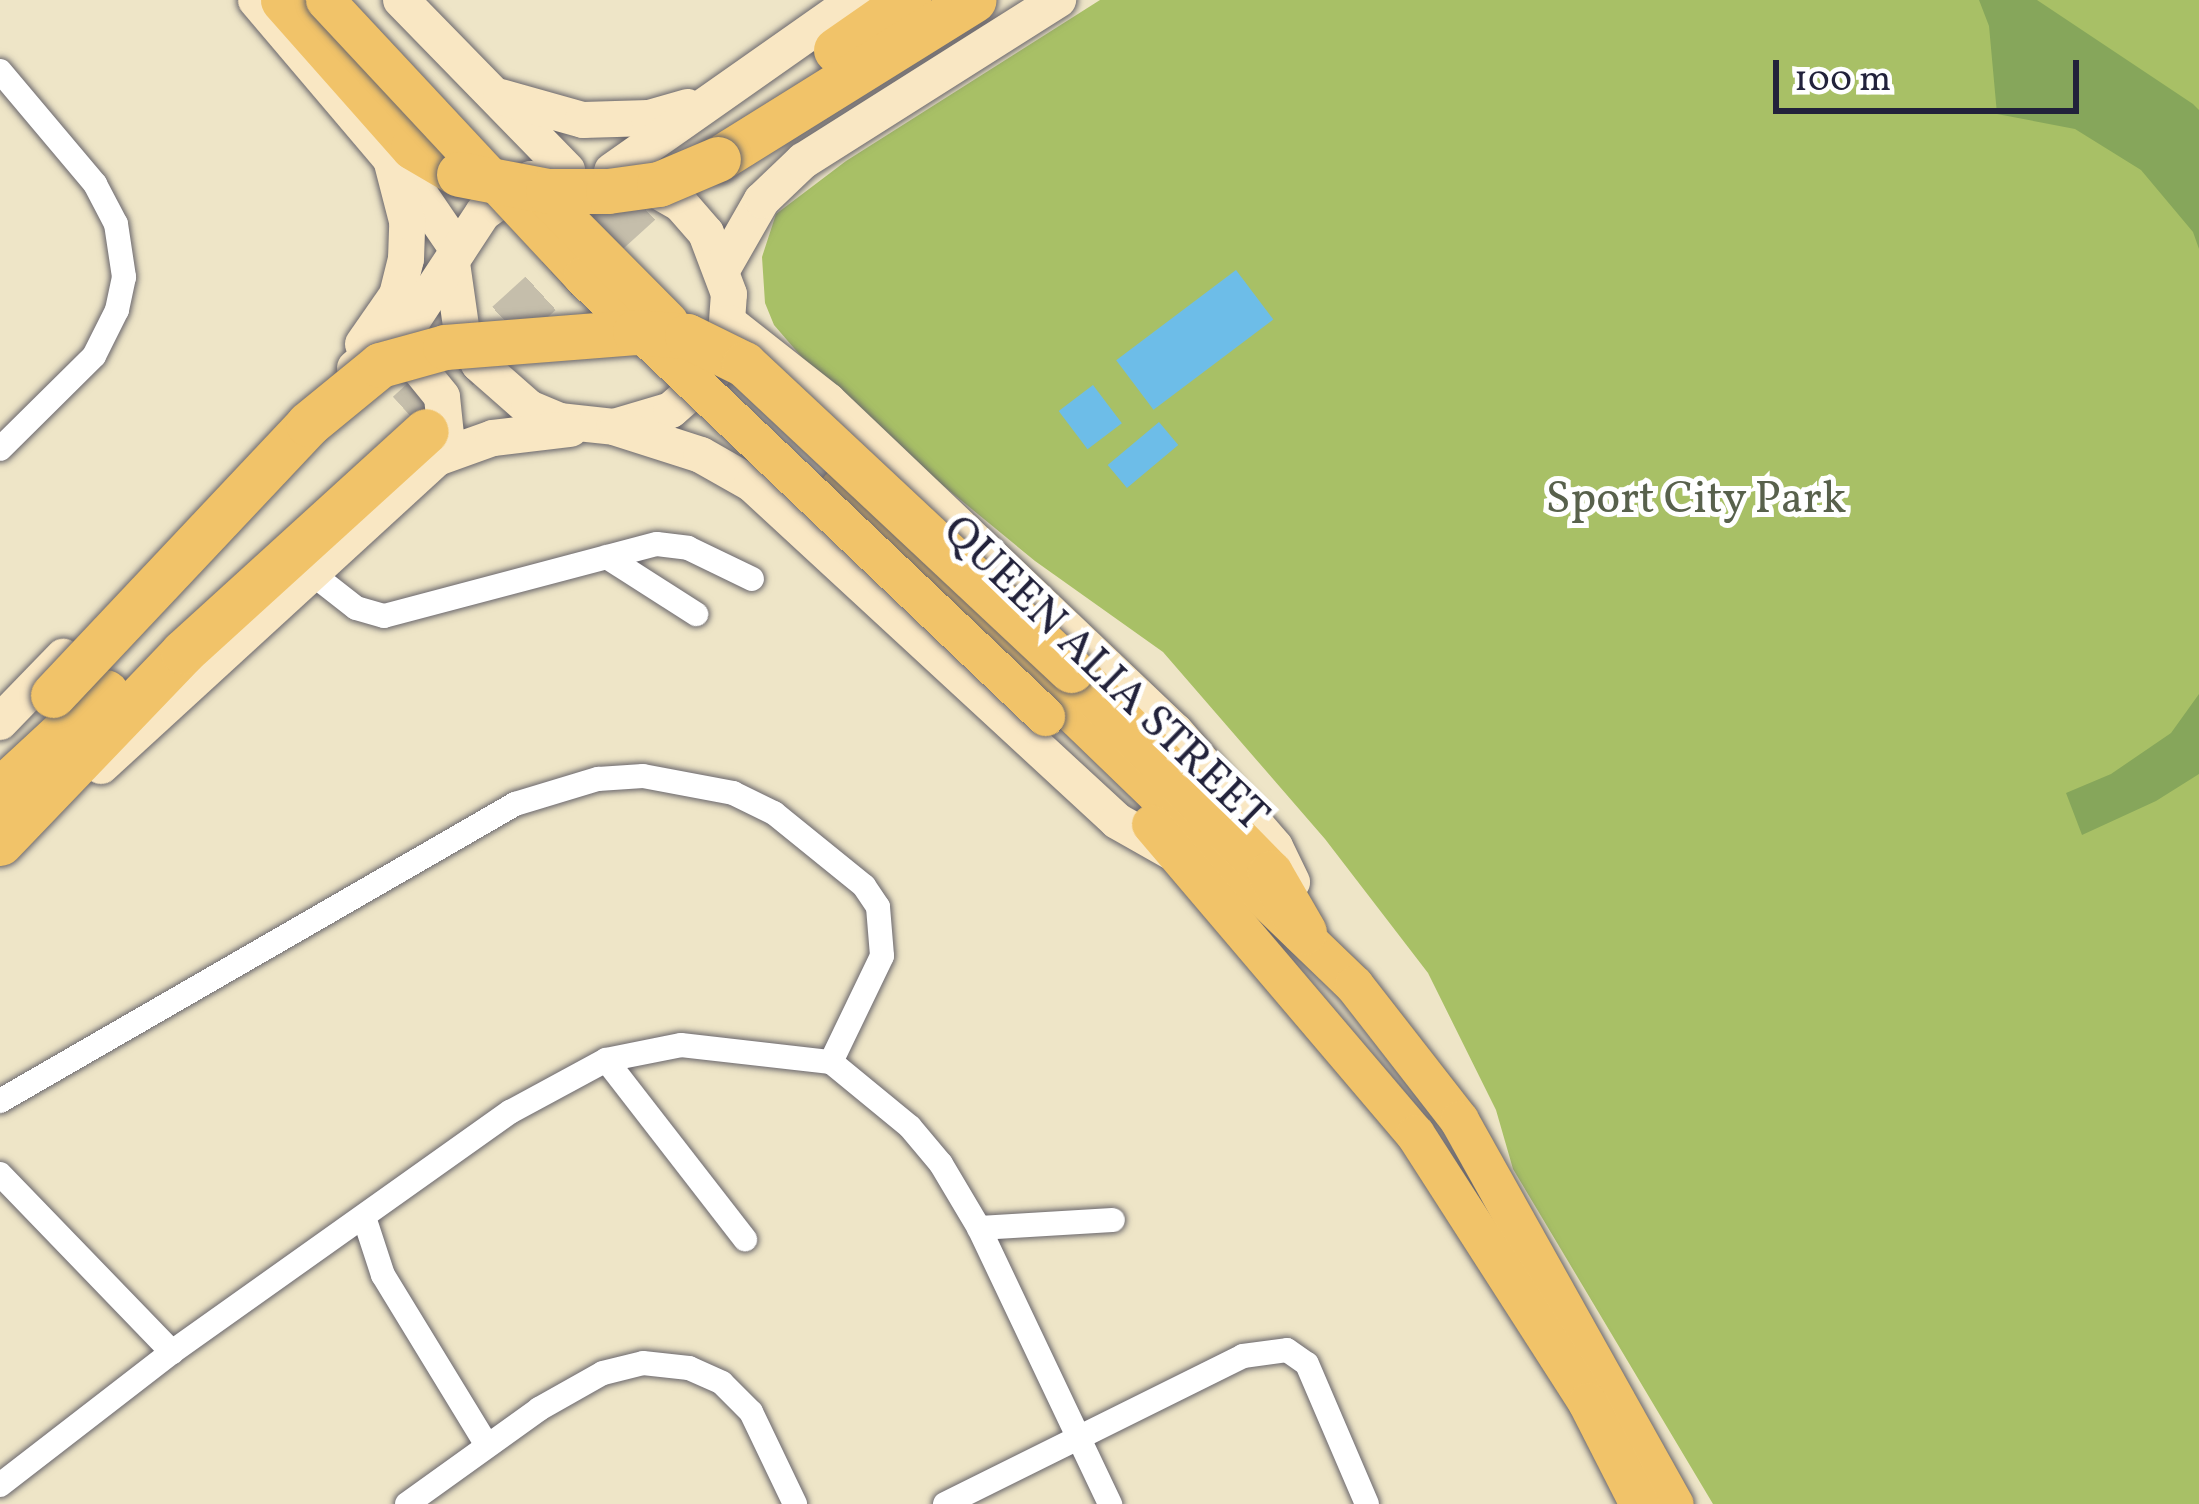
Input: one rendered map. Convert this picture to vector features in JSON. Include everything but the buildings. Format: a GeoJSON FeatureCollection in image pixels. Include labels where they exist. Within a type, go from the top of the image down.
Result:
{"type":"FeatureCollection","features":[{"type":"Feature","properties":{"kind":"highway"},"geometry":{"type":"LineString","coordinates":[[283,0],[374,106],[435,164],[488,182],[578,193],[646,187],[700,169],[973,0]]}},
{"type":"Feature","properties":{"kind":"highway"},"geometry":{"type":"LineString","coordinates":[[714,130],[908,0]]}},
{"type":"Feature","properties":{"kind":"highway"},"geometry":{"type":"LineString","coordinates":[[714,130],[947,0]]}},
{"type":"Feature","properties":{"kind":"highway"},"geometry":{"type":"LineString","coordinates":[[0,751],[308,424],[380,365],[445,347],[610,332],[687,336],[715,345],[744,364],[1058,694],[1270,873],[1304,932]]}},
{"type":"Feature","properties":{"kind":"highway"},"geometry":{"type":"LineString","coordinates":[[0,790],[424,434]]}},
{"type":"Feature","properties":{"kind":"highway"},"geometry":{"type":"LineString","coordinates":[[0,843],[182,652],[424,434]]}},
{"type":"Feature","properties":{"kind":"main road"},"geometry":{"type":"LineString","coordinates":[[256,0],[391,159],[455,257],[462,332],[479,364],[529,409],[701,454],[752,484],[1117,821],[1142,840],[1187,860]]}},
{"type":"Feature","properties":{"kind":"main road","name":"QUEEN ALIA STREET"},"geometry":{"type":"LineString","coordinates":[[325,0],[582,276],[1058,694]]}},
{"type":"Feature","properties":{"kind":"main road","name":"QUEEN ALIA STREET"},"geometry":{"type":"LineString","coordinates":[[358,0],[602,257],[1058,694],[1187,860],[1415,1134],[1587,1402],[1639,1504]]}},
{"type":"Feature","properties":{"kind":"main road"},"geometry":{"type":"LineString","coordinates":[[401,0],[567,170]]}},
{"type":"Feature","properties":{"kind":"main road"},"geometry":{"type":"LineString","coordinates":[[303,412],[414,318],[483,213],[517,184],[567,170],[612,171],[714,130],[856,0]]}},
{"type":"Feature","properties":{"kind":"main road"},"geometry":{"type":"LineString","coordinates":[[723,268],[762,200],[803,161],[1058,0]]}},
{"type":"Feature","properties":{"kind":"main road"},"geometry":{"type":"LineString","coordinates":[[488,90],[518,105],[583,120],[649,118],[714,130]]}},
{"type":"Feature","properties":{"kind":"main road"},"geometry":{"type":"LineString","coordinates":[[0,722],[303,412],[378,328],[397,295],[407,220],[391,159]]}},
{"type":"Feature","properties":{"kind":"main road"},"geometry":{"type":"LineString","coordinates":[[612,171],[681,204],[706,233],[723,268],[739,331],[828,401],[1175,731],[1275,847],[1290,875],[1304,932],[1354,985],[1459,1120],[1674,1504]]}},
{"type":"Feature","properties":{"kind":"main road"},"geometry":{"type":"LineString","coordinates":[[424,434],[494,438],[644,422],[694,394],[739,331],[747,223]]}},
{"type":"Feature","properties":{"kind":"main road"},"geometry":{"type":"LineString","coordinates":[[0,856],[310,572],[424,434],[447,422],[436,386],[410,361],[369,356]]}},
{"type":"Feature","properties":{"kind":"main road"},"geometry":{"type":"LineString","coordinates":[[752,484],[760,451],[781,422],[828,401]]}},
{"type":"Feature","properties":{"kind":"street"},"geometry":{"type":"LineString","coordinates":[[0,71],[95,184],[116,224],[124,277],[118,310],[94,356],[0,449]]}},
{"type":"Feature","properties":{"kind":"street"},"geometry":{"type":"LineString","coordinates":[[310,572],[356,608],[384,616],[608,557],[678,544],[752,579]]}},
{"type":"Feature","properties":{"kind":"street"},"geometry":{"type":"LineString","coordinates":[[608,557],[695,614]]}},
{"type":"Feature","properties":{"kind":"street"},"geometry":{"type":"LineString","coordinates":[[0,1101],[515,803],[598,779],[644,776],[710,787],[773,813],[864,886],[884,931],[882,956],[831,1062]]}},
{"type":"Feature","properties":{"kind":"street"},"geometry":{"type":"LineString","coordinates":[[0,1485],[172,1352],[510,1112],[607,1060],[681,1045],[831,1062],[910,1127],[941,1164],[979,1228],[1110,1504]]}},
{"type":"Feature","properties":{"kind":"street"},"geometry":{"type":"LineString","coordinates":[[607,1060],[745,1239]]}},
{"type":"Feature","properties":{"kind":"street"},"geometry":{"type":"LineString","coordinates":[[0,1174],[172,1352]]}},
{"type":"Feature","properties":{"kind":"street"},"geometry":{"type":"LineString","coordinates":[[364,1217],[382,1275],[486,1444]]}},
{"type":"Feature","properties":{"kind":"street"},"geometry":{"type":"LineString","coordinates":[[979,1228],[1113,1220]]}},
{"type":"Feature","properties":{"kind":"street"},"geometry":{"type":"LineString","coordinates":[[945,1504],[1243,1356],[1287,1351],[1307,1364],[1367,1504]]}},
{"type":"Feature","properties":{"kind":"street"},"geometry":{"type":"LineString","coordinates":[[407,1504],[486,1444],[603,1373],[643,1363],[689,1368],[722,1383],[751,1412],[795,1504]]}},
{"type":"Feature","properties":{"kind":"green space","name":"Sport City Park"},"geometry":{"type":"Polygon","coordinates":[[[1100,0],[2199,0],[2199,1504],[1713,1504],[1513,1169],[1496,1110],[1428,973],[1325,839],[1163,652],[1035,561],[838,399],[774,325],[765,303],[762,257],[776,214],[846,161],[1100,0]]]}},
{"type":"Feature","properties":{"kind":"green space"},"geometry":{"type":"Polygon","coordinates":[[[1979,0],[2037,0],[2199,110],[2199,249],[2193,232],[2141,170],[2075,129],[1997,114],[1989,26],[1979,0]]]}},
{"type":"Feature","properties":{"kind":"green space"},"geometry":{"type":"Polygon","coordinates":[[[2199,694],[2199,774],[2156,801],[2082,835],[2066,793],[2111,774],[2171,733],[2199,694]]]}},
{"type":"Feature","properties":{"kind":"water"},"geometry":{"type":"Polygon","coordinates":[[[1236,270],[1273,320],[1154,410],[1116,360],[1236,270]]]}},
{"type":"Feature","properties":{"kind":"water"},"geometry":{"type":"Polygon","coordinates":[[[1093,385],[1122,423],[1088,449],[1059,411],[1093,385]]]}},
{"type":"Feature","properties":{"kind":"water"},"geometry":{"type":"Polygon","coordinates":[[[1159,422],[1178,445],[1127,488],[1108,465],[1159,422]]]}},
{"type":"Feature","properties":{"kind":"tunnel"},"geometry":{"type":"LineString","coordinates":[[408,413],[676,170]]}}]}
